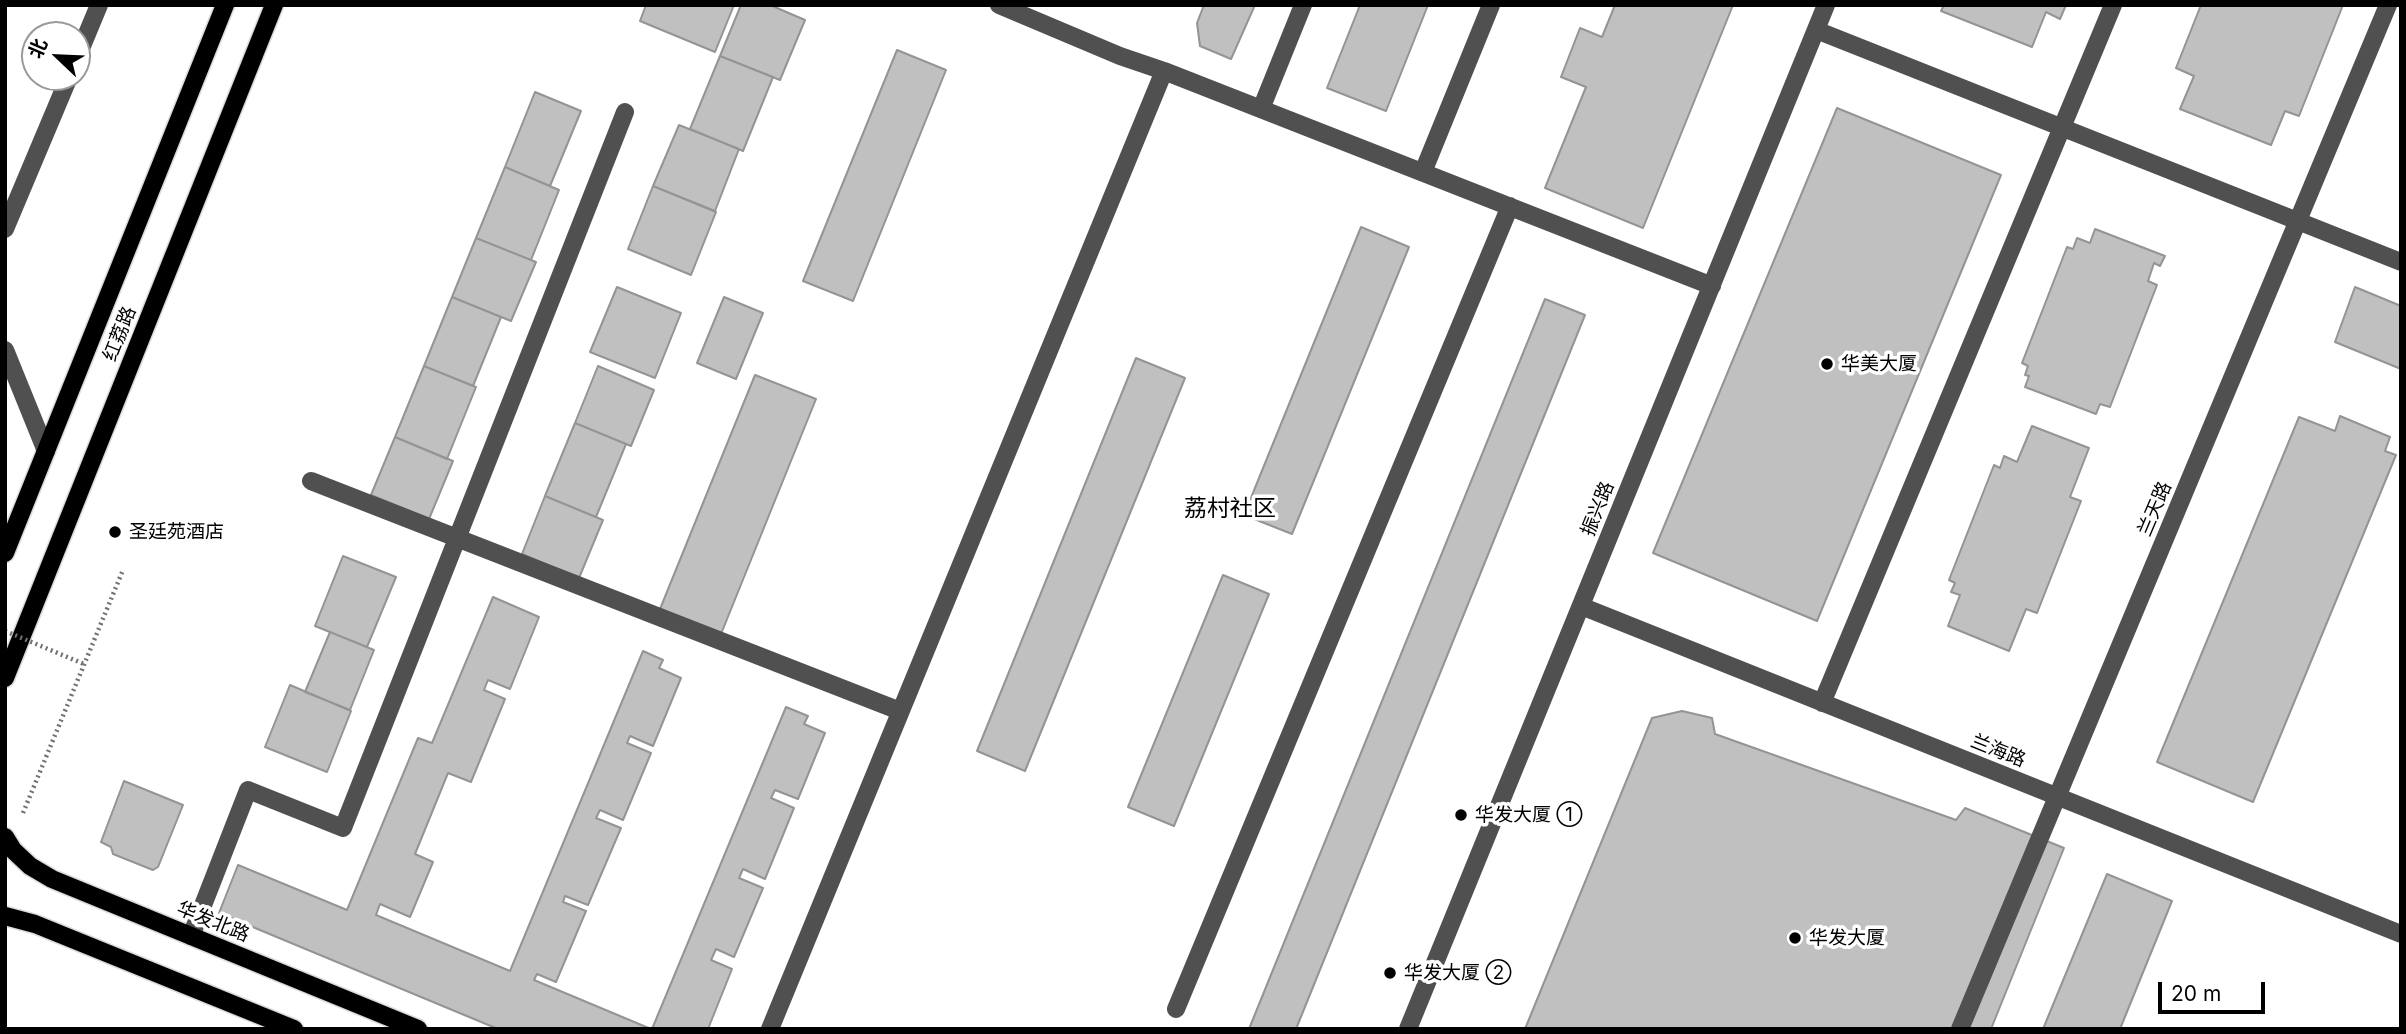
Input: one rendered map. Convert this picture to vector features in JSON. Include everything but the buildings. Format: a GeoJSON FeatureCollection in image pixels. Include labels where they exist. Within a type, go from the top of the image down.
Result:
{"type":"FeatureCollection","features":[{"type":"Feature","properties":{"kind":"main road","name":"红荔路"},"geometry":{"type":"LineString","coordinates":[[5,553],[225,5]]}},
{"type":"Feature","properties":{"kind":"main road","name":"红荔路"},"geometry":{"type":"LineString","coordinates":[[5,678],[274,5]]}},
{"type":"Feature","properties":{"kind":"main road","name":"华发北路"},"geometry":{"type":"LineString","coordinates":[[5,837],[13,850],[30,866],[52,879],[418,1029]]}},
{"type":"Feature","properties":{"kind":"main road"},"geometry":{"type":"LineString","coordinates":[[5,916],[35,924],[294,1029]]}},
{"type":"Feature","properties":{"kind":"street"},"geometry":{"type":"LineString","coordinates":[[91,24],[99,5]]}},
{"type":"Feature","properties":{"kind":"street"},"geometry":{"type":"LineString","coordinates":[[999,5],[1120,56],[1712,286]]}},
{"type":"Feature","properties":{"kind":"street"},"geometry":{"type":"LineString","coordinates":[[1261,109],[1303,5]]}},
{"type":"Feature","properties":{"kind":"street"},"geometry":{"type":"LineString","coordinates":[[1423,173],[1491,5]]}},
{"type":"Feature","properties":{"kind":"street","name":"振兴路"},"geometry":{"type":"LineString","coordinates":[[1408,1029],[1826,5]]}},
{"type":"Feature","properties":{"kind":"street"},"geometry":{"type":"LineString","coordinates":[[1822,703],[2113,5]]}},
{"type":"Feature","properties":{"kind":"street","name":"兰天路"},"geometry":{"type":"LineString","coordinates":[[1960,1029],[2388,5]]}},
{"type":"Feature","properties":{"kind":"street"},"geometry":{"type":"LineString","coordinates":[[1816,30],[2401,262]]}},
{"type":"Feature","properties":{"kind":"street"},"geometry":{"type":"LineString","coordinates":[[770,1029],[1164,71]]}},
{"type":"Feature","properties":{"kind":"street"},"geometry":{"type":"LineString","coordinates":[[5,229],[63,91]]}},
{"type":"Feature","properties":{"kind":"street"},"geometry":{"type":"LineString","coordinates":[[191,936],[248,790],[343,828],[625,112]]}},
{"type":"Feature","properties":{"kind":"street"},"geometry":{"type":"LineString","coordinates":[[1176,1009],[1510,206]]}},
{"type":"Feature","properties":{"kind":"street"},"geometry":{"type":"LineString","coordinates":[[5,350],[46,451]]}},
{"type":"Feature","properties":{"kind":"street"},"geometry":{"type":"LineString","coordinates":[[311,481],[900,711]]}},
{"type":"Feature","properties":{"kind":"street","name":"兰海路"},"geometry":{"type":"LineString","coordinates":[[1581,606],[2401,934]]}},
{"type":"Feature","properties":{"kind":"path"},"geometry":{"type":"LineString","coordinates":[[23,813],[123,570]]}},
{"type":"Feature","properties":{"kind":"path"},"geometry":{"type":"LineString","coordinates":[[5,631],[85,664]]}},
{"type":"Feature","properties":{"kind":"place","name":"华美大厦"},"geometry":{"type":"Point","coordinates":[1827,364]}},
{"type":"Feature","properties":{"kind":"place","name":"圣廷苑酒店"},"geometry":{"type":"Point","coordinates":[115,532]}},
{"type":"Feature","properties":{"kind":"place","name":"华发大厦 ①"},"geometry":{"type":"Point","coordinates":[1461,815]}},
{"type":"Feature","properties":{"kind":"place","name":"华发大厦"},"geometry":{"type":"Point","coordinates":[1795,938]}},
{"type":"Feature","properties":{"kind":"place","name":"华发大厦 ②"},"geometry":{"type":"Point","coordinates":[1390,973]}},
{"type":"Feature","properties":{"kind":"district","name":"荔村社区"},"geometry":{"type":"Point","coordinates":[1230,509]}}]}
